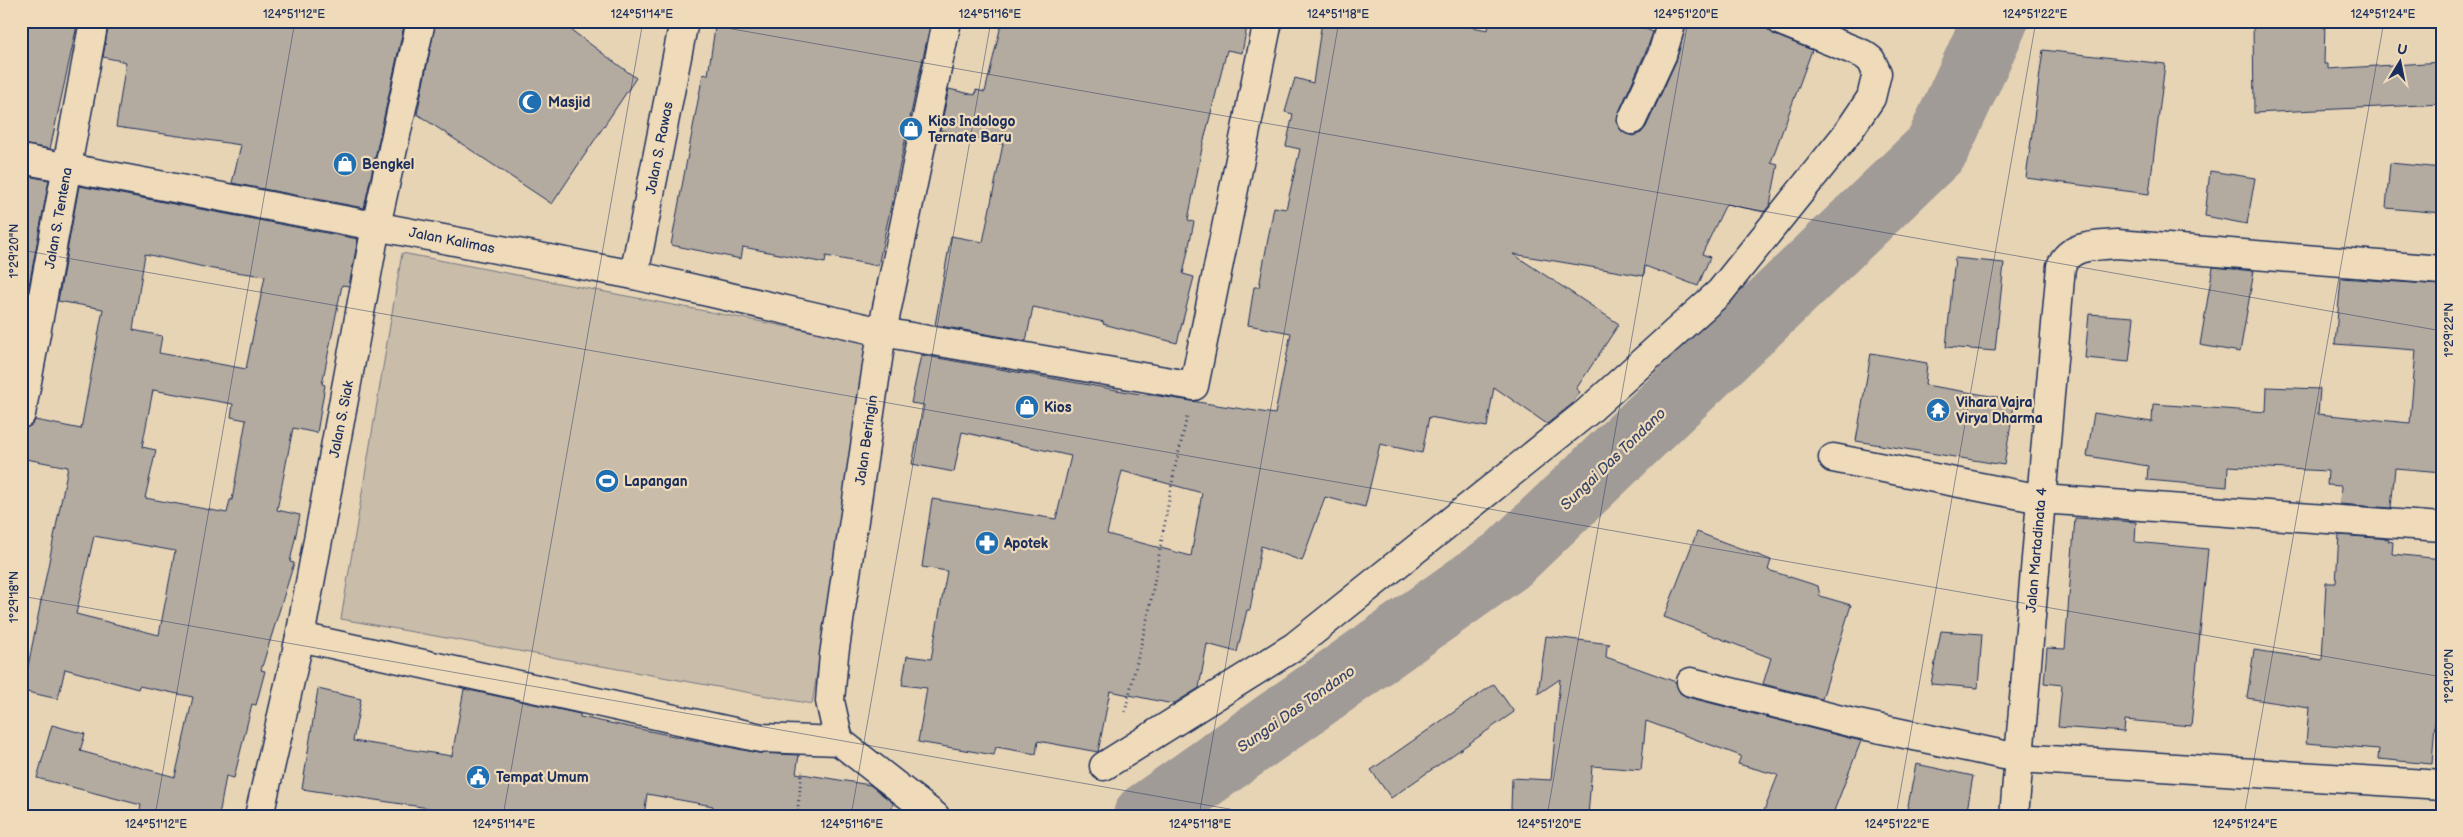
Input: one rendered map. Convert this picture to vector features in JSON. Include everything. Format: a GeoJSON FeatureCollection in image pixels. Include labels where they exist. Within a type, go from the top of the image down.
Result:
{"type":"FeatureCollection","features":[{"type":"Feature","properties":{"kind":"street","name":"Jalan S. Tentena"},"geometry":{"type":"LineString","coordinates":[[21,414],[94,21]]}},
{"type":"Feature","properties":{"kind":"street","name":"Jalan S. Siak"},"geometry":{"type":"LineString","coordinates":[[259,816],[300,637],[376,226],[421,21]]}},
{"type":"Feature","properties":{"kind":"street","name":"Jalan S. Rawas"},"geometry":{"type":"LineString","coordinates":[[634,275],[684,21]]}},
{"type":"Feature","properties":{"kind":"street","name":"Jalan Beringin"},"geometry":{"type":"LineString","coordinates":[[839,741],[830,701],[834,654],[882,332],[947,21]]}},
{"type":"Feature","properties":{"kind":"street"},"geometry":{"type":"LineString","coordinates":[[1194,386],[1268,21]]}},
{"type":"Feature","properties":{"kind":"street"},"geometry":{"type":"LineString","coordinates":[[1632,120],[1662,55],[1672,21]]}},
{"type":"Feature","properties":{"kind":"street"},"geometry":{"type":"LineString","coordinates":[[1109,763],[1295,646],[1586,413],[1720,292],[1846,135],[1875,88],[1877,73],[1872,60],[1863,54],[1781,21]]}},
{"type":"Feature","properties":{"kind":"street","name":"Jalan Kalimas"},"geometry":{"type":"LineString","coordinates":[[21,159],[634,275],[882,332],[1194,386]]}},
{"type":"Feature","properties":{"kind":"street","name":"Jalan Martadinata 4"},"geometry":{"type":"LineString","coordinates":[[2014,816],[2061,266],[2064,258],[2072,250],[2117,244],[2442,270]]}},
{"type":"Feature","properties":{"kind":"street"},"geometry":{"type":"LineString","coordinates":[[1833,458],[2041,499],[2442,527]]}},
{"type":"Feature","properties":{"kind":"street"},"geometry":{"type":"LineString","coordinates":[[300,637],[760,738],[839,741],[861,760],[890,778],[935,816]]}},
{"type":"Feature","properties":{"kind":"street"},"geometry":{"type":"LineString","coordinates":[[1691,682],[1853,724],[2018,758],[2442,785]]}},
{"type":"Feature","properties":{"kind":"path"},"geometry":{"type":"LineString","coordinates":[[1109,763],[1149,611],[1174,472],[1194,386]]}},
{"type":"Feature","properties":{"kind":"path"},"geometry":{"type":"LineString","coordinates":[[796,816],[803,741]]}},
{"type":"Feature","properties":{"kind":"shaded area","name":"Lapangan"},"geometry":{"type":"Polygon","coordinates":[[[402,253],[872,343],[812,704],[341,619],[402,253]]]}},
{"type":"Feature","properties":{"kind":"building"},"geometry":{"type":"Polygon","coordinates":[[[21,21],[78,21],[50,149],[21,144],[21,21]]]}},
{"type":"Feature","properties":{"kind":"building"},"geometry":{"type":"Polygon","coordinates":[[[109,21],[405,21],[364,208],[232,183],[241,145],[116,127],[126,62],[103,57],[109,21]]]}},
{"type":"Feature","properties":{"kind":"building","name":"Masjid"},"geometry":{"type":"Polygon","coordinates":[[[436,21],[559,21],[636,78],[552,204],[417,114],[436,21]]]}},
{"type":"Feature","properties":{"kind":"building"},"geometry":{"type":"Polygon","coordinates":[[[716,21],[931,21],[878,266],[826,256],[825,263],[743,247],[741,259],[671,245],[703,74],[708,75],[716,21]]]}},
{"type":"Feature","properties":{"kind":"building"},"geometry":{"type":"Polygon","coordinates":[[[1002,21],[1248,21],[1242,53],[1227,50],[1202,148],[1188,220],[1194,222],[1183,274],[1194,277],[1177,343],[1103,324],[1104,322],[1033,307],[1026,341],[935,325],[951,236],[983,242],[1003,144],[940,130],[949,89],[975,95],[976,90],[985,92],[1002,21]]]}},
{"type":"Feature","properties":{"kind":"building"},"geometry":{"type":"Polygon","coordinates":[[[1322,21],[1441,21],[1488,30],[1489,21],[1626,21],[1653,32],[1618,114],[1617,122],[1620,129],[1626,134],[1633,136],[1641,133],[1646,127],[1676,61],[1687,21],[1766,21],[1768,30],[1775,35],[1812,50],[1771,162],[1778,164],[1770,205],[1764,212],[1726,204],[1702,254],[1710,257],[1698,286],[1645,266],[1644,276],[1513,254],[1619,324],[1576,389],[1580,392],[1572,404],[1547,424],[1494,387],[1487,427],[1429,417],[1422,453],[1380,444],[1365,507],[1325,497],[1302,561],[1261,546],[1250,610],[1247,610],[1237,652],[1207,644],[1199,688],[1173,704],[1110,691],[1098,752],[1038,741],[1036,754],[996,747],[994,755],[918,742],[927,688],[902,685],[907,656],[931,659],[947,571],[922,567],[932,499],[1056,519],[1071,456],[962,432],[954,472],[912,464],[924,405],[911,403],[921,355],[1145,395],[1275,414],[1291,333],[1248,325],[1254,287],[1259,287],[1274,207],[1286,209],[1300,149],[1286,146],[1293,114],[1285,112],[1295,78],[1313,83],[1322,21]],[[1122,471],[1107,534],[1191,556],[1202,493],[1122,471]]]}},
{"type":"Feature","properties":{"kind":"building"},"geometry":{"type":"Polygon","coordinates":[[[2253,21],[2325,21],[2324,64],[2328,64],[2328,69],[2442,62],[2442,104],[2254,113],[2253,21]]]}},
{"type":"Feature","properties":{"kind":"building"},"geometry":{"type":"Polygon","coordinates":[[[2043,50],[2165,64],[2149,194],[2026,178],[2043,50]]]}},
{"type":"Feature","properties":{"kind":"building"},"geometry":{"type":"Polygon","coordinates":[[[2390,163],[2442,168],[2442,213],[2386,208],[2390,163]]]}},
{"type":"Feature","properties":{"kind":"building"},"geometry":{"type":"Polygon","coordinates":[[[2210,171],[2255,178],[2247,224],[2205,216],[2210,171]]]}},
{"type":"Feature","properties":{"kind":"building"},"geometry":{"type":"Polygon","coordinates":[[[21,175],[49,180],[27,296],[21,295],[21,175]]]}},
{"type":"Feature","properties":{"kind":"building"},"geometry":{"type":"Polygon","coordinates":[[[79,186],[358,239],[349,286],[342,285],[322,384],[325,385],[317,433],[293,428],[277,510],[300,515],[290,562],[294,563],[261,670],[265,671],[256,705],[252,704],[234,778],[226,776],[219,816],[139,816],[141,805],[37,778],[52,725],[85,734],[80,751],[175,777],[193,697],[139,686],[138,689],[65,669],[58,699],[23,691],[68,467],[21,458],[21,429],[33,424],[35,420],[81,429],[103,309],[58,301],[79,186]],[[145,254],[133,330],[162,336],[159,353],[246,369],[265,276],[213,269],[145,254]],[[153,390],[142,447],[156,450],[145,498],[227,513],[230,500],[232,500],[246,420],[231,417],[233,404],[153,390]],[[94,536],[76,614],[159,635],[175,551],[94,536]]]}},
{"type":"Feature","properties":{"kind":"building"},"geometry":{"type":"Polygon","coordinates":[[[1955,258],[2004,263],[1995,351],[1946,347],[1955,258]]]}},
{"type":"Feature","properties":{"kind":"building"},"geometry":{"type":"Polygon","coordinates":[[[2213,267],[2254,271],[2240,352],[2200,345],[2213,267]]]}},
{"type":"Feature","properties":{"kind":"building"},"geometry":{"type":"Polygon","coordinates":[[[2341,278],[2442,285],[2442,472],[2395,468],[2391,508],[2340,504],[2341,486],[2327,485],[2328,471],[2228,466],[2227,487],[2147,480],[2148,466],[2087,456],[2094,413],[2152,422],[2153,404],[2266,412],[2267,387],[2320,389],[2318,414],[2410,423],[2416,350],[2335,344],[2341,278]]]}},
{"type":"Feature","properties":{"kind":"building"},"geometry":{"type":"Polygon","coordinates":[[[2089,314],[2134,317],[2129,362],[2085,358],[2089,314]]]}},
{"type":"Feature","properties":{"kind":"building","name":"Vihara Vajra Virya Dharma"},"geometry":{"type":"Polygon","coordinates":[[[1871,353],[1927,363],[1925,385],[2015,400],[2004,465],[1856,441],[1871,353]]]}},
{"type":"Feature","properties":{"kind":"building"},"geometry":{"type":"Polygon","coordinates":[[[2075,518],[2136,522],[2135,542],[2208,549],[2191,726],[2125,720],[2124,732],[2058,727],[2062,685],[2044,683],[2047,648],[2065,649],[2075,518]]]}},
{"type":"Feature","properties":{"kind":"building"},"geometry":{"type":"Polygon","coordinates":[[[1697,532],[1771,560],[1768,570],[1818,586],[1820,596],[1851,605],[1822,699],[1763,684],[1771,658],[1664,617],[1697,532]]]}},
{"type":"Feature","properties":{"kind":"building"},"geometry":{"type":"Polygon","coordinates":[[[2339,535],[2389,539],[2388,541],[2393,542],[2392,554],[2442,559],[2442,622],[2432,764],[2378,759],[2379,749],[2306,743],[2309,708],[2247,698],[2254,650],[2322,660],[2326,583],[2336,583],[2339,535]]]}},
{"type":"Feature","properties":{"kind":"building"},"geometry":{"type":"Polygon","coordinates":[[[1941,631],[1982,634],[1978,688],[1931,684],[1941,631]]]}},
{"type":"Feature","properties":{"kind":"building"},"geometry":{"type":"Polygon","coordinates":[[[1546,636],[1610,644],[1607,646],[1606,657],[1676,682],[1680,693],[1687,697],[1861,741],[1832,816],[1762,816],[1778,775],[1738,764],[1741,756],[1646,721],[1641,770],[1592,766],[1588,816],[1511,809],[1512,778],[1551,780],[1560,679],[1538,694],[1546,636]]]}},
{"type":"Feature","properties":{"kind":"building"},"geometry":{"type":"Polygon","coordinates":[[[1494,684],[1514,712],[1391,798],[1371,770],[1494,684]]]}},
{"type":"Feature","properties":{"kind":"building"},"geometry":{"type":"Polygon","coordinates":[[[318,689],[361,699],[353,741],[452,756],[464,689],[580,714],[580,717],[758,753],[799,755],[796,773],[870,785],[893,803],[891,816],[712,816],[713,806],[647,794],[644,816],[440,816],[442,810],[302,789],[318,689]]]}},
{"type":"Feature","properties":{"kind":"building"},"geometry":{"type":"Polygon","coordinates":[[[1916,764],[1973,776],[1966,816],[1906,816],[1916,764]]]}},
{"type":"Feature","properties":{"kind":"waterway","name":"Sungai Das Tondano"},"geometry":{"type":"LineString","coordinates":[[1146,816],[1507,560],[1937,148],[1995,21]]}},
{"type":"Feature","properties":{"kind":"place","name":"Masjid"},"geometry":{"type":"Point","coordinates":[530,102]}},
{"type":"Feature","properties":{"kind":"place","name":"Kios Indologo Ternate Baru"},"geometry":{"type":"Point","coordinates":[911,129]}},
{"type":"Feature","properties":{"kind":"place","name":"Bengkel"},"geometry":{"type":"Point","coordinates":[345,164]}},
{"type":"Feature","properties":{"kind":"place","name":"Kios"},"geometry":{"type":"Point","coordinates":[1027,407]}},
{"type":"Feature","properties":{"kind":"place","name":"Vihara Vajra Virya Dharma"},"geometry":{"type":"Point","coordinates":[1938,410]}},
{"type":"Feature","properties":{"kind":"place","name":"Lapangan"},"geometry":{"type":"Point","coordinates":[607,481]}},
{"type":"Feature","properties":{"kind":"place","name":"Apotek"},"geometry":{"type":"Point","coordinates":[987,543]}},
{"type":"Feature","properties":{"kind":"place","name":"Tempat Umum"},"geometry":{"type":"Point","coordinates":[478,777]}}]}
